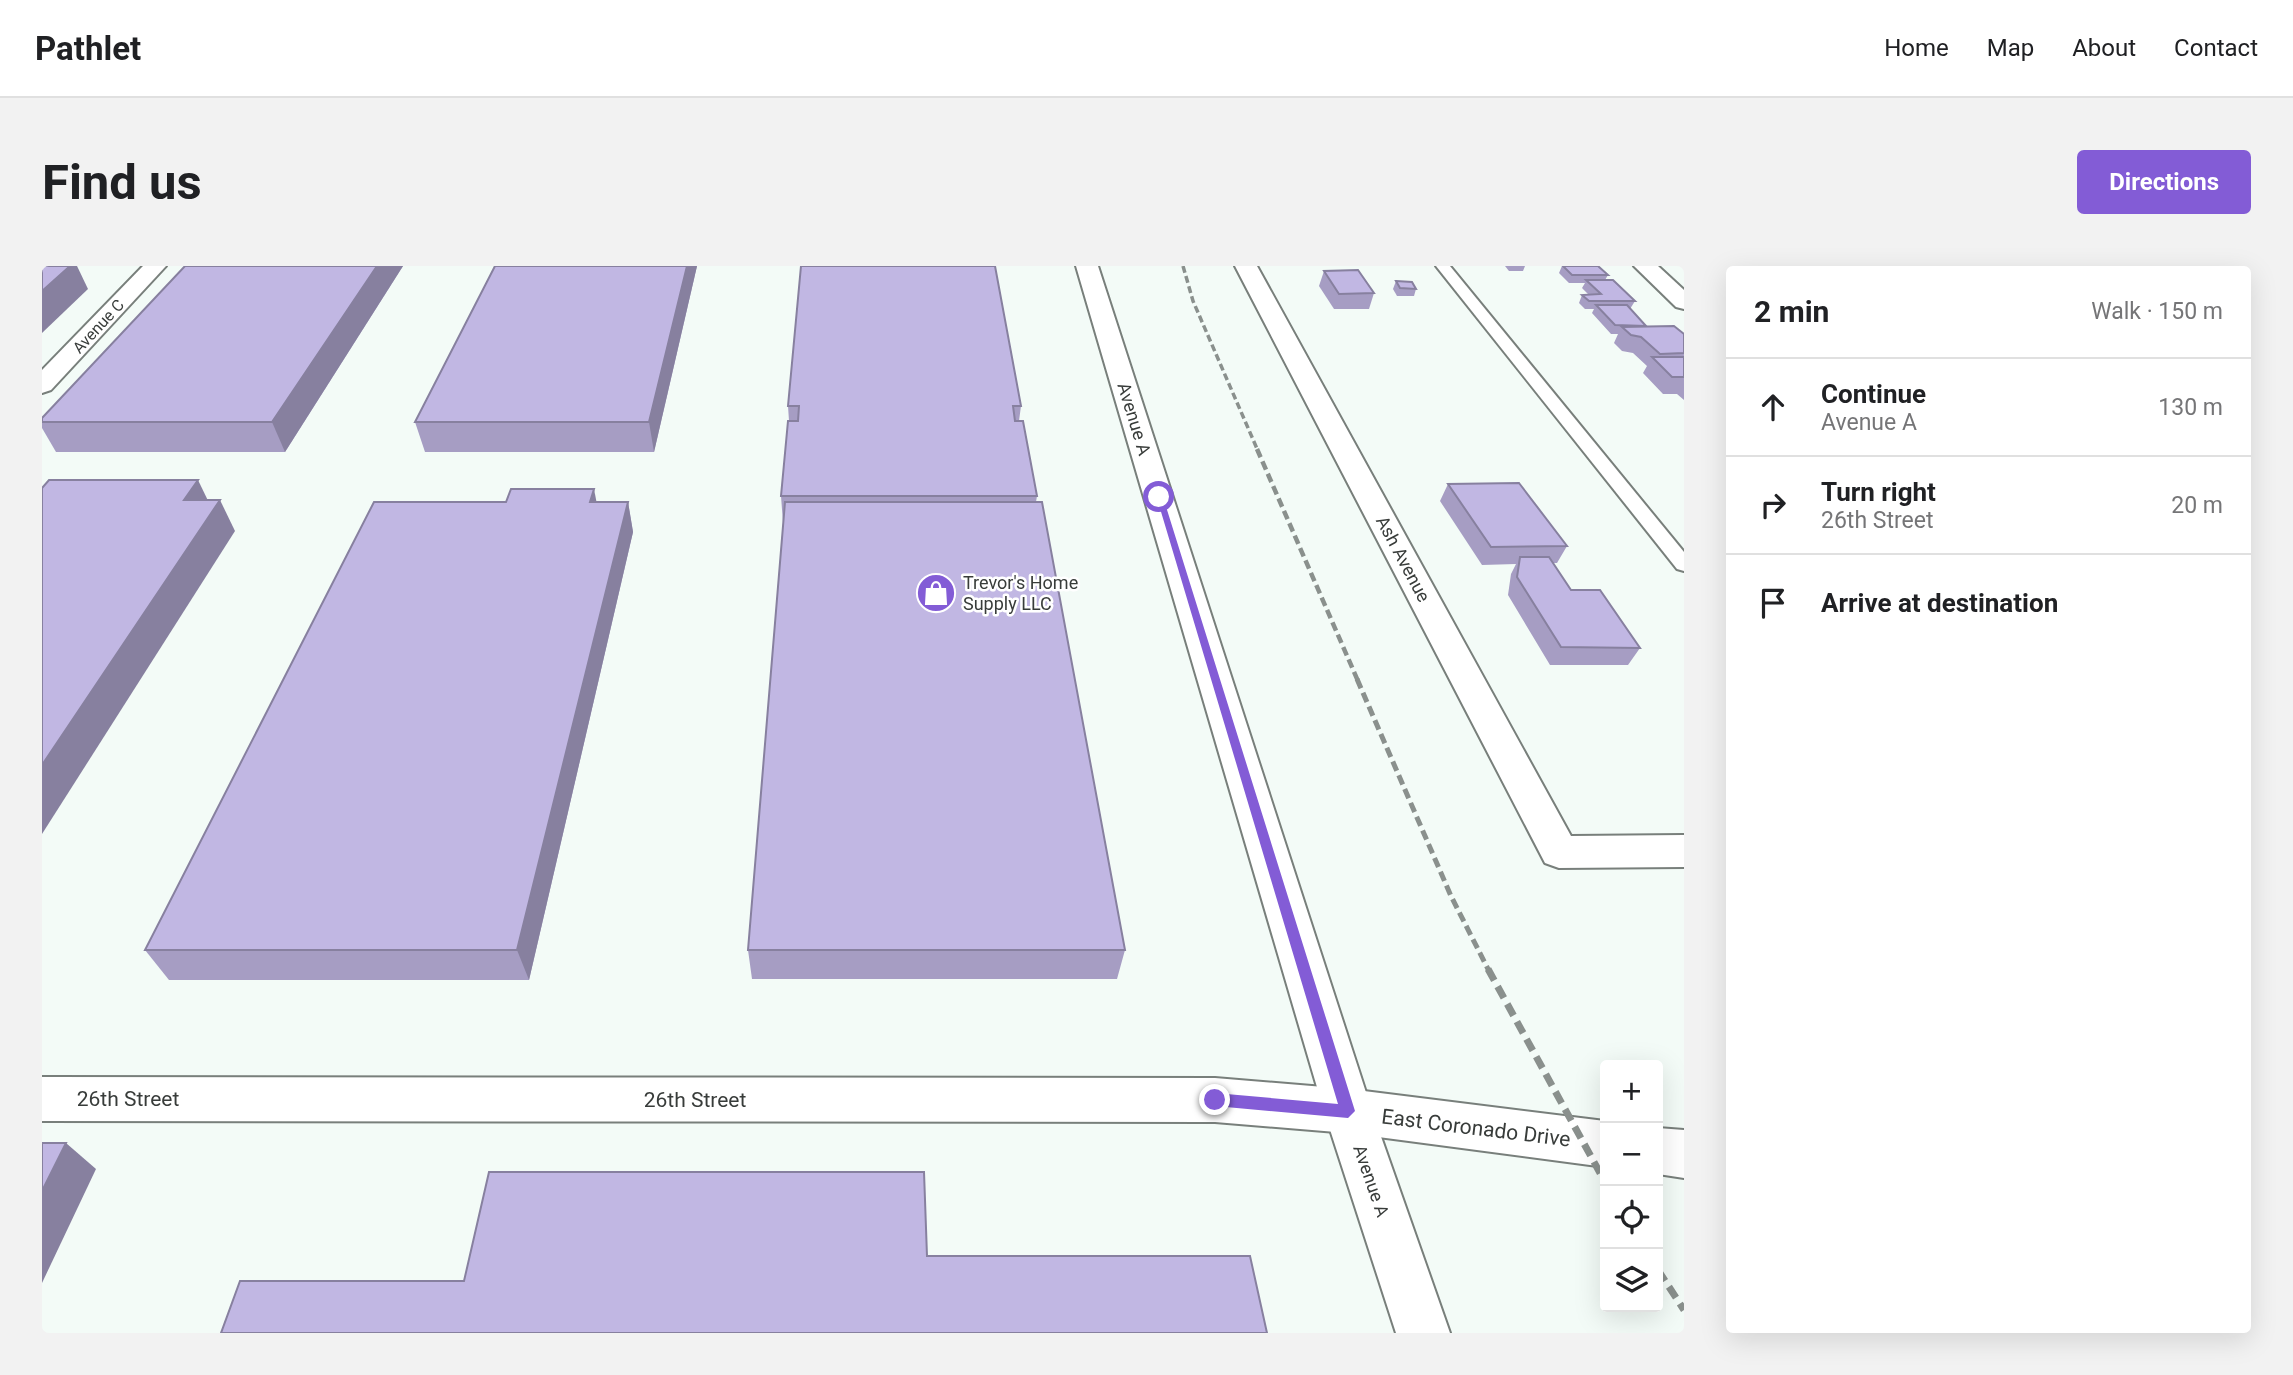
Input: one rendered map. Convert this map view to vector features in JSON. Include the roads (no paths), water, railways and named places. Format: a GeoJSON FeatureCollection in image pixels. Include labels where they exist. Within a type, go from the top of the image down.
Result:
{"type":"FeatureCollection","features":[{"type":"Feature","properties":{"kind":"street","name":"Avenue C"},"geometry":{"type":"LineString","coordinates":[[42,385],[155,266]]}},
{"type":"Feature","properties":{"kind":"street","name":"Avenue A"},"geometry":{"type":"LineString","coordinates":[[1087,266],[1348,1111],[1423,1333]]}},
{"type":"Feature","properties":{"kind":"street","name":"Ash Avenue"},"geometry":{"type":"LineString","coordinates":[[1246,266],[1559,852],[1684,851]]}},
{"type":"Feature","properties":{"kind":"street"},"geometry":{"type":"LineString","coordinates":[[1645,266],[1684,302]]}},
{"type":"Feature","properties":{"kind":"street","name":"26th Street"},"geometry":{"type":"LineString","coordinates":[[42,1099],[1215,1100],[1348,1111]]}},
{"type":"Feature","properties":{"kind":"street","name":"East Coronado Drive"},"geometry":{"type":"LineString","coordinates":[[1348,1111],[1600,1143]]}},
{"type":"Feature","properties":{"kind":"street"},"geometry":{"type":"LineString","coordinates":[[1663,1152],[1684,1154]]}},
{"type":"Feature","properties":{"kind":"lane"},"geometry":{"type":"LineString","coordinates":[[1443,266],[1684,565]]}},
{"type":"Feature","properties":{"kind":"railway"},"geometry":{"type":"LineString","coordinates":[[1183,266],[1193,301],[1258,451]]}},
{"type":"Feature","properties":{"kind":"railway"},"geometry":{"type":"LineString","coordinates":[[1257,449],[1358,681]]}},
{"type":"Feature","properties":{"kind":"railway"},"geometry":{"type":"LineString","coordinates":[[1357,679],[1451,896],[1489,971]]}},
{"type":"Feature","properties":{"kind":"railway"},"geometry":{"type":"LineString","coordinates":[[1488,969],[1600,1173]]}},
{"type":"Feature","properties":{"kind":"railway"},"geometry":{"type":"LineString","coordinates":[[1663,1278],[1684,1310]]}},
{"type":"Feature","properties":{"kind":"place","name":"Trevor's Home Supply LLC"},"geometry":{"type":"Point","coordinates":[936,593]}}]}
